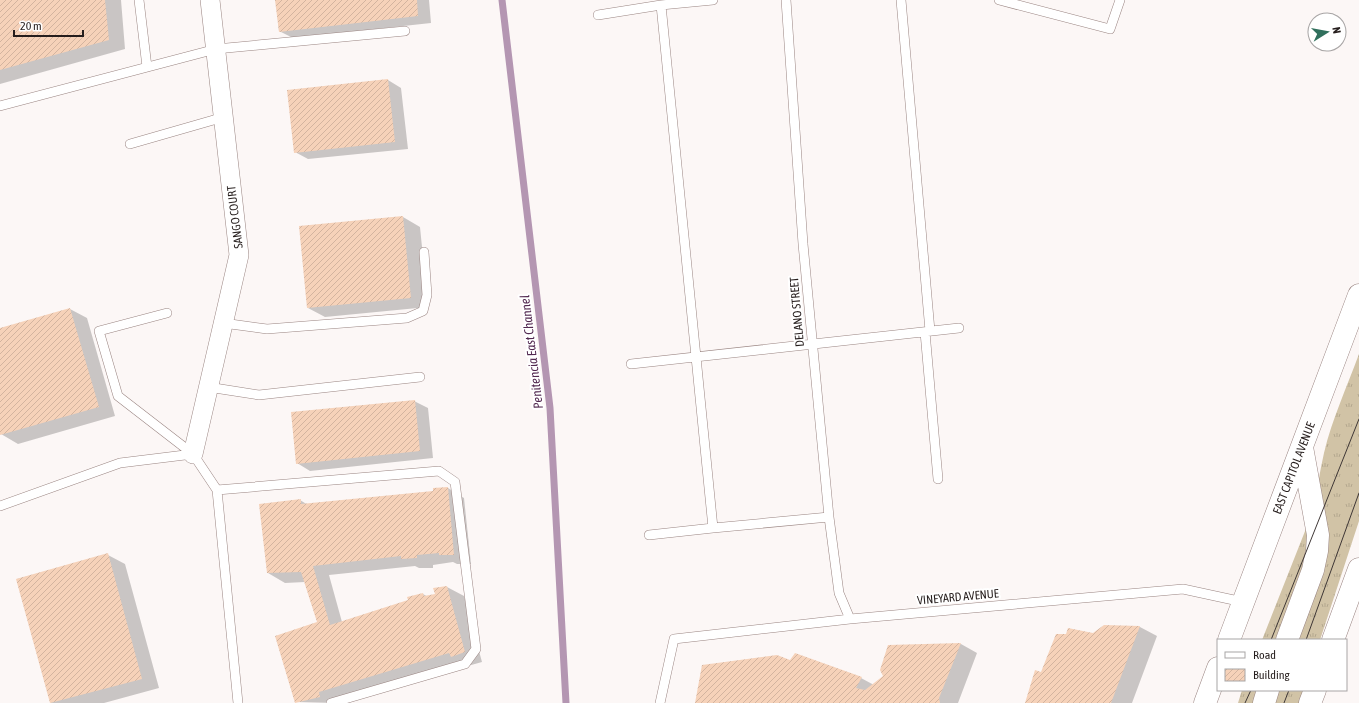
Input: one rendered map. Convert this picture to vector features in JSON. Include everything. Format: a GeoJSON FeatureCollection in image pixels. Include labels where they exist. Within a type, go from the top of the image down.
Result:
{"type":"FeatureCollection","features":[{"type":"Feature","properties":{"kind":"main road","name":"EAST CAPITOL AVENUE"},"geometry":{"type":"LineString","coordinates":[[1229,639],[1359,295]]}},
{"type":"Feature","properties":{"kind":"main road"},"geometry":{"type":"LineString","coordinates":[[1286,639],[1313,570],[1317,551],[1318,535],[1302,447]]}},
{"type":"Feature","properties":{"kind":"main road"},"geometry":{"type":"LineString","coordinates":[[1333,639],[1359,569]]}},
{"type":"Feature","properties":{"kind":"main road"},"geometry":{"type":"LineString","coordinates":[[1205,703],[1217,671]]}},
{"type":"Feature","properties":{"kind":"main road"},"geometry":{"type":"LineString","coordinates":[[1264,703],[1268,691]]}},
{"type":"Feature","properties":{"kind":"main road"},"geometry":{"type":"LineString","coordinates":[[1310,703],[1315,691]]}},
{"type":"Feature","properties":{"kind":"street","name":"SANGO COURT"},"geometry":{"type":"LineString","coordinates":[[193,454],[239,255],[210,0]]}},
{"type":"Feature","properties":{"kind":"lane"},"geometry":{"type":"LineString","coordinates":[[139,0],[147,67]]}},
{"type":"Feature","properties":{"kind":"lane"},"geometry":{"type":"LineString","coordinates":[[598,15],[661,5],[713,0]]}},
{"type":"Feature","properties":{"kind":"lane","name":"DELANO STREET"},"geometry":{"type":"LineString","coordinates":[[786,0],[803,244],[829,517],[839,593],[850,619]]}},
{"type":"Feature","properties":{"kind":"lane"},"geometry":{"type":"LineString","coordinates":[[901,0],[938,479]]}},
{"type":"Feature","properties":{"kind":"lane"},"geometry":{"type":"LineString","coordinates":[[999,0],[1110,29],[1120,0]]}},
{"type":"Feature","properties":{"kind":"lane"},"geometry":{"type":"LineString","coordinates":[[661,5],[713,528]]}},
{"type":"Feature","properties":{"kind":"lane"},"geometry":{"type":"LineString","coordinates":[[0,106],[216,49],[405,31]]}},
{"type":"Feature","properties":{"kind":"lane"},"geometry":{"type":"LineString","coordinates":[[130,144],[224,118]]}},
{"type":"Feature","properties":{"kind":"lane"},"geometry":{"type":"LineString","coordinates":[[223,323],[267,329],[407,318],[423,311],[427,295],[424,252]]}},
{"type":"Feature","properties":{"kind":"lane"},"geometry":{"type":"LineString","coordinates":[[167,313],[99,331],[118,396],[193,454],[217,490],[238,703]]}},
{"type":"Feature","properties":{"kind":"lane"},"geometry":{"type":"LineString","coordinates":[[631,364],[959,328]]}},
{"type":"Feature","properties":{"kind":"lane"},"geometry":{"type":"LineString","coordinates":[[208,387],[259,395],[420,377]]}},
{"type":"Feature","properties":{"kind":"lane"},"geometry":{"type":"LineString","coordinates":[[0,506],[120,464],[193,454]]}},
{"type":"Feature","properties":{"kind":"lane"},"geometry":{"type":"LineString","coordinates":[[217,490],[439,471],[455,482],[476,649],[465,664],[331,703]]}},
{"type":"Feature","properties":{"kind":"lane"},"geometry":{"type":"LineString","coordinates":[[649,535],[829,517]]}},
{"type":"Feature","properties":{"kind":"lane","name":"VINEYARD AVENUE"},"geometry":{"type":"LineString","coordinates":[[660,703],[674,639],[850,619],[1183,588],[1243,602]]}},
{"type":"Feature","properties":{"kind":"green space"},"geometry":{"type":"Polygon","coordinates":[[[1359,354],[1359,521],[1320,639],[1262,639],[1311,516],[1322,461],[1335,415],[1359,354]]]}},
{"type":"Feature","properties":{"kind":"green space"},"geometry":{"type":"Polygon","coordinates":[[[1242,691],[1304,691],[1300,703],[1238,703],[1242,691]]]}},
{"type":"Feature","properties":{"kind":"building"},"geometry":{"type":"Polygon","coordinates":[[[0,0],[105,0],[109,40],[0,70],[0,0]]]}},
{"type":"Feature","properties":{"kind":"building"},"geometry":{"type":"Polygon","coordinates":[[[275,0],[417,0],[418,16],[279,32],[275,0]]]}},
{"type":"Feature","properties":{"kind":"building"},"geometry":{"type":"Polygon","coordinates":[[[388,79],[395,142],[294,153],[287,90],[388,79]]]}},
{"type":"Feature","properties":{"kind":"building"},"geometry":{"type":"Polygon","coordinates":[[[403,216],[411,298],[307,308],[299,226],[403,216]]]}},
{"type":"Feature","properties":{"kind":"building"},"geometry":{"type":"Polygon","coordinates":[[[70,308],[99,407],[0,435],[0,328],[70,308]]]}},
{"type":"Feature","properties":{"kind":"building"},"geometry":{"type":"Polygon","coordinates":[[[415,400],[420,451],[296,464],[291,412],[415,400]]]}},
{"type":"Feature","properties":{"kind":"building"},"geometry":{"type":"Polygon","coordinates":[[[448,487],[454,555],[439,555],[439,553],[417,555],[417,558],[401,559],[401,556],[313,566],[330,625],[408,600],[407,597],[423,593],[424,596],[435,594],[433,588],[447,586],[465,652],[451,657],[449,653],[319,692],[320,697],[295,703],[275,636],[317,622],[301,572],[267,573],[259,504],[301,499],[301,504],[433,491],[433,488],[448,487]]]}},
{"type":"Feature","properties":{"kind":"building"},"geometry":{"type":"Polygon","coordinates":[[[108,553],[142,679],[50,703],[16,579],[108,553]]]}},
{"type":"Feature","properties":{"kind":"building"},"geometry":{"type":"Polygon","coordinates":[[[1104,625],[1140,626],[1111,703],[1025,703],[1035,670],[1041,672],[1056,634],[1066,634],[1068,628],[1093,633],[1104,625]]]}},
{"type":"Feature","properties":{"kind":"building"},"geometry":{"type":"Polygon","coordinates":[[[961,643],[939,698],[940,703],[695,703],[702,665],[777,655],[790,660],[795,653],[862,677],[856,688],[865,690],[883,676],[880,670],[888,645],[961,643]]]}},
{"type":"Feature","properties":{"kind":"waterway","name":"Penitencia East Channel"},"geometry":{"type":"LineString","coordinates":[[502,0],[550,408],[566,703]]}},
{"type":"Feature","properties":{"kind":"tram line"},"geometry":{"type":"LineString","coordinates":[[1271,639],[1359,419]]}},
{"type":"Feature","properties":{"kind":"tram line"},"geometry":{"type":"LineString","coordinates":[[1306,639],[1359,493]]}},
{"type":"Feature","properties":{"kind":"tram line"},"geometry":{"type":"LineString","coordinates":[[1245,703],[1251,691]]}},
{"type":"Feature","properties":{"kind":"tram line"},"geometry":{"type":"LineString","coordinates":[[1284,703],[1289,691]]}}]}
